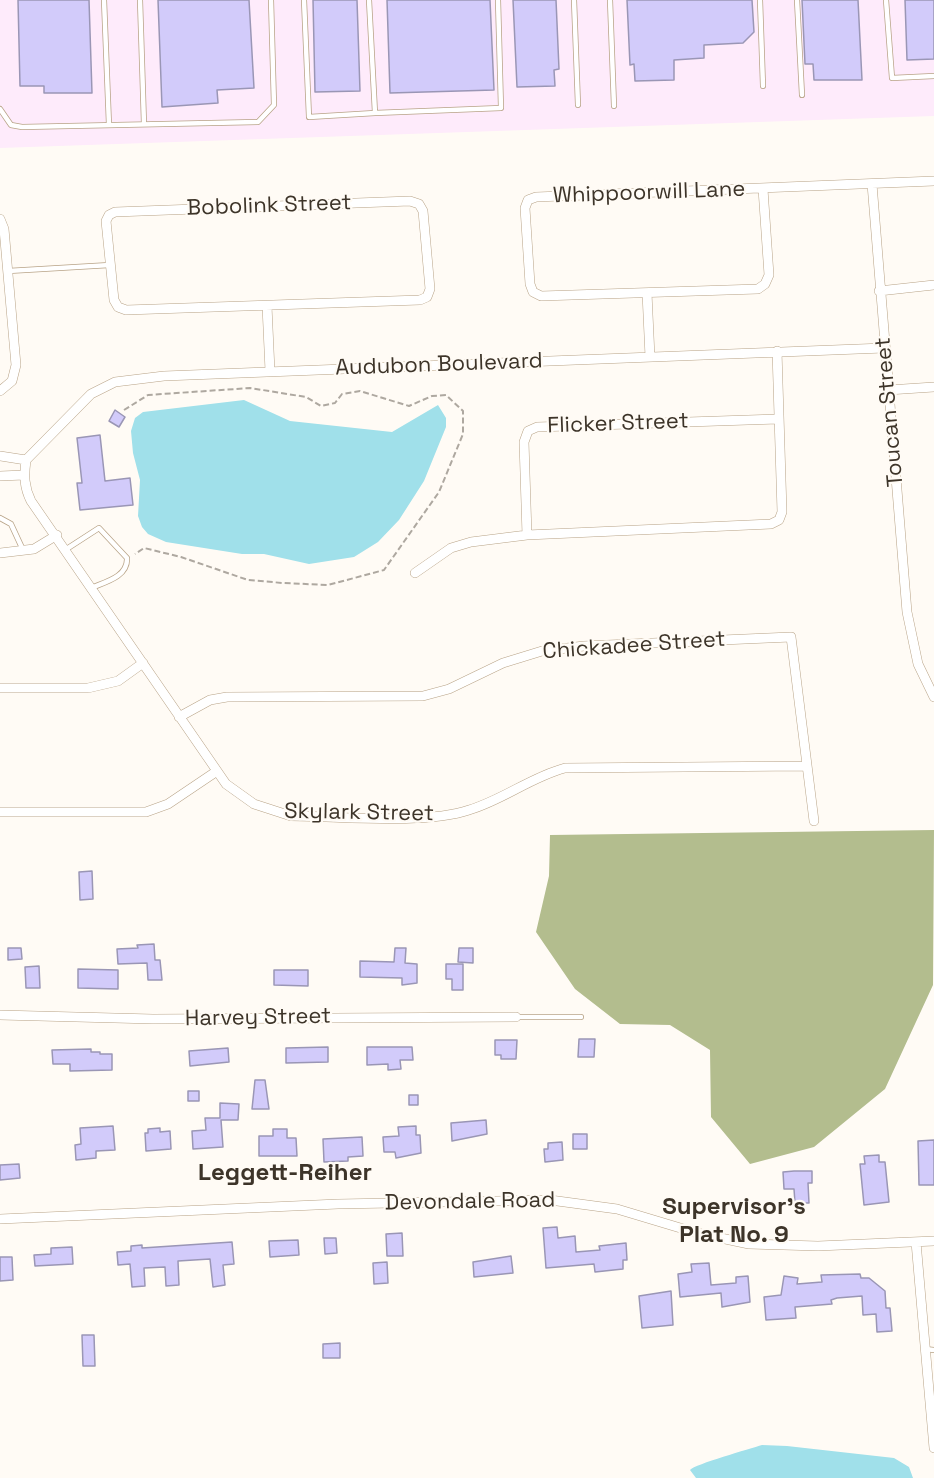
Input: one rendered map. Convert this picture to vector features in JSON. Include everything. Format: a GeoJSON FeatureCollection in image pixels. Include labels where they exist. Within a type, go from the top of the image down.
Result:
{"type":"FeatureCollection","features":[{"type":"Feature","properties":{"kind":"street"},"geometry":{"type":"LineString","coordinates":[[872,184],[934,181]]}},
{"type":"Feature","properties":{"kind":"street","name":"Whippoorwill Lane"},"geometry":{"type":"LineString","coordinates":[[763,189],[769,275],[765,284],[758,289],[541,296],[533,292],[530,284],[525,208],[528,200],[536,197],[872,184]]}},
{"type":"Feature","properties":{"kind":"street","name":"Toucan Street"},"geometry":{"type":"LineString","coordinates":[[872,184],[879,291],[909,629],[918,664],[934,697]]}},
{"type":"Feature","properties":{"kind":"street","name":"Bobolink Street"},"geometry":{"type":"LineString","coordinates":[[410,201],[419,204],[423,212],[430,289],[427,297],[420,300],[122,310],[114,300],[110,265],[106,221],[109,215],[115,212],[410,201]]}},
{"type":"Feature","properties":{"kind":"street"},"geometry":{"type":"LineString","coordinates":[[0,219],[4,229],[16,365],[12,381],[0,391]]}},
{"type":"Feature","properties":{"kind":"street"},"geometry":{"type":"LineString","coordinates":[[879,291],[934,285]]}},
{"type":"Feature","properties":{"kind":"street"},"geometry":{"type":"LineString","coordinates":[[647,293],[650,357]]}},
{"type":"Feature","properties":{"kind":"street"},"geometry":{"type":"LineString","coordinates":[[267,306],[270,371]]}},
{"type":"Feature","properties":{"kind":"street","name":"Audubon Boulevard"},"geometry":{"type":"LineString","coordinates":[[26,460],[79,404],[102,387],[152,377],[884,348]]}},
{"type":"Feature","properties":{"kind":"street"},"geometry":{"type":"LineString","coordinates":[[415,573],[459,545],[527,535],[771,524],[779,520],[782,512],[777,351]]}},
{"type":"Feature","properties":{"kind":"street"},"geometry":{"type":"LineString","coordinates":[[888,390],[934,387]]}},
{"type":"Feature","properties":{"kind":"street","name":"Flicker Street"},"geometry":{"type":"LineString","coordinates":[[527,535],[524,442],[528,431],[537,427],[778,419]]}},
{"type":"Feature","properties":{"kind":"street"},"geometry":{"type":"LineString","coordinates":[[0,456],[26,460],[24,475],[0,476]]}},
{"type":"Feature","properties":{"kind":"street","name":"Skylark Street"},"geometry":{"type":"LineString","coordinates":[[24,475],[26,492],[226,784],[242,797],[280,814],[419,817],[468,811],[505,796],[542,776],[565,768],[805,766]]}},
{"type":"Feature","properties":{"kind":"street"},"geometry":{"type":"LineString","coordinates":[[0,554],[23,551],[57,536]]}},
{"type":"Feature","properties":{"kind":"street","name":"Chickadee Street"},"geometry":{"type":"LineString","coordinates":[[180,717],[203,703],[227,697],[406,697],[431,694],[449,689],[520,656],[560,648],[792,637],[805,766]]}},
{"type":"Feature","properties":{"kind":"street"},"geometry":{"type":"LineString","coordinates":[[0,688],[88,688],[118,681],[143,663]]}},
{"type":"Feature","properties":{"kind":"street"},"geometry":{"type":"LineString","coordinates":[[805,766],[814,821]]}},
{"type":"Feature","properties":{"kind":"street"},"geometry":{"type":"LineString","coordinates":[[0,812],[146,812],[174,801],[217,771]]}},
{"type":"Feature","properties":{"kind":"street","name":"Harvey Street"},"geometry":{"type":"LineString","coordinates":[[0,1015],[153,1019],[516,1017]]}},
{"type":"Feature","properties":{"kind":"street","name":"Devondale Road"},"geometry":{"type":"LineString","coordinates":[[0,1219],[338,1204],[550,1200],[617,1209],[715,1237],[749,1244],[794,1246],[934,1241]]}},
{"type":"Feature","properties":{"kind":"street"},"geometry":{"type":"LineString","coordinates":[[916,1242],[929,1350],[934,1448]]}},
{"type":"Feature","properties":{"kind":"lane"},"geometry":{"type":"LineString","coordinates":[[104,0],[109,125]]}},
{"type":"Feature","properties":{"kind":"lane"},"geometry":{"type":"LineString","coordinates":[[140,0],[144,124]]}},
{"type":"Feature","properties":{"kind":"lane"},"geometry":{"type":"LineString","coordinates":[[0,109],[11,125],[22,127],[258,122],[274,105],[271,0]]}},
{"type":"Feature","properties":{"kind":"lane"},"geometry":{"type":"LineString","coordinates":[[304,0],[309,117],[501,108],[498,0]]}},
{"type":"Feature","properties":{"kind":"lane"},"geometry":{"type":"LineString","coordinates":[[369,0],[375,113]]}},
{"type":"Feature","properties":{"kind":"lane"},"geometry":{"type":"LineString","coordinates":[[574,0],[578,105]]}},
{"type":"Feature","properties":{"kind":"lane"},"geometry":{"type":"LineString","coordinates":[[610,0],[614,106]]}},
{"type":"Feature","properties":{"kind":"lane"},"geometry":{"type":"LineString","coordinates":[[760,0],[763,86]]}},
{"type":"Feature","properties":{"kind":"lane"},"geometry":{"type":"LineString","coordinates":[[797,0],[802,95]]}},
{"type":"Feature","properties":{"kind":"lane"},"geometry":{"type":"LineString","coordinates":[[886,0],[892,78],[934,76]]}},
{"type":"Feature","properties":{"kind":"lane"},"geometry":{"type":"LineString","coordinates":[[8,271],[110,265]]}},
{"type":"Feature","properties":{"kind":"lane"},"geometry":{"type":"LineString","coordinates":[[0,518],[11,524],[23,551]]}},
{"type":"Feature","properties":{"kind":"lane"},"geometry":{"type":"LineString","coordinates":[[65,550],[99,528],[127,558],[125,569],[119,575],[91,588]]}},
{"type":"Feature","properties":{"kind":"lane"},"geometry":{"type":"LineString","coordinates":[[516,1017],[581,1017]]}},
{"type":"Feature","properties":{"kind":"path"},"geometry":{"type":"LineString","coordinates":[[124,410],[148,395],[250,388],[306,397],[321,406],[335,403],[342,394],[360,391],[410,406],[432,396],[446,395],[462,411],[464,422],[463,434],[439,492],[384,570],[328,585],[248,580],[144,548],[127,558]]}},
{"type":"Feature","properties":{"kind":"shaded area"},"geometry":{"type":"Polygon","coordinates":[[[0,0],[934,0],[934,116],[0,148],[0,0]]]}},
{"type":"Feature","properties":{"kind":"green space"},"geometry":{"type":"Polygon","coordinates":[[[934,830],[933,985],[885,1089],[814,1147],[750,1164],[711,1117],[710,1050],[670,1025],[620,1024],[575,989],[536,932],[549,876],[550,835],[934,830]]]}},
{"type":"Feature","properties":{"kind":"water"},"geometry":{"type":"Polygon","coordinates":[[[244,400],[290,421],[392,432],[438,405],[446,418],[446,427],[424,481],[399,520],[378,542],[354,557],[309,564],[264,554],[242,554],[166,542],[148,534],[142,527],[138,516],[140,480],[133,453],[131,431],[135,418],[143,412],[244,400]]]}},
{"type":"Feature","properties":{"kind":"water"},"geometry":{"type":"Polygon","coordinates":[[[762,1445],[894,1458],[909,1467],[913,1478],[696,1478],[690,1470],[762,1445]]]}},
{"type":"Feature","properties":{"kind":"building"},"geometry":{"type":"Polygon","coordinates":[[[18,0],[89,0],[92,93],[44,93],[44,86],[20,86],[18,0]]]}},
{"type":"Feature","properties":{"kind":"building"},"geometry":{"type":"Polygon","coordinates":[[[158,0],[249,0],[254,88],[217,90],[218,103],[162,107],[158,0]]]}},
{"type":"Feature","properties":{"kind":"building"},"geometry":{"type":"Polygon","coordinates":[[[313,0],[357,0],[360,91],[315,92],[313,0]]]}},
{"type":"Feature","properties":{"kind":"building"},"geometry":{"type":"Polygon","coordinates":[[[387,0],[490,0],[494,90],[390,93],[387,0]]]}},
{"type":"Feature","properties":{"kind":"building"},"geometry":{"type":"Polygon","coordinates":[[[513,0],[556,0],[559,69],[554,70],[555,86],[517,87],[513,0]]]}},
{"type":"Feature","properties":{"kind":"building"},"geometry":{"type":"Polygon","coordinates":[[[627,0],[752,0],[754,32],[743,43],[704,45],[704,58],[674,60],[674,80],[635,81],[634,64],[630,65],[627,0]]]}},
{"type":"Feature","properties":{"kind":"building"},"geometry":{"type":"Polygon","coordinates":[[[802,0],[858,0],[862,80],[814,80],[813,64],[805,64],[802,0]]]}},
{"type":"Feature","properties":{"kind":"building"},"geometry":{"type":"Polygon","coordinates":[[[905,0],[934,0],[934,59],[907,60],[905,0]]]}},
{"type":"Feature","properties":{"kind":"building"},"geometry":{"type":"Polygon","coordinates":[[[115,410],[125,417],[119,427],[109,421],[115,410]]]}},
{"type":"Feature","properties":{"kind":"building"},"geometry":{"type":"Polygon","coordinates":[[[100,435],[105,481],[130,478],[133,505],[80,510],[77,483],[82,483],[77,438],[100,435]]]}},
{"type":"Feature","properties":{"kind":"building"},"geometry":{"type":"Polygon","coordinates":[[[92,871],[93,899],[80,900],[79,872],[92,871]]]}},
{"type":"Feature","properties":{"kind":"building"},"geometry":{"type":"Polygon","coordinates":[[[154,944],[155,960],[160,960],[162,980],[148,980],[147,963],[118,964],[117,949],[138,948],[137,945],[154,944]]]}},
{"type":"Feature","properties":{"kind":"building"},"geometry":{"type":"Polygon","coordinates":[[[8,948],[21,948],[22,959],[8,960],[8,948]]]}},
{"type":"Feature","properties":{"kind":"building"},"geometry":{"type":"Polygon","coordinates":[[[395,948],[406,948],[405,963],[417,964],[417,983],[402,985],[402,978],[360,977],[360,961],[394,962],[395,948]]]}},
{"type":"Feature","properties":{"kind":"building"},"geometry":{"type":"Polygon","coordinates":[[[459,948],[473,948],[473,963],[458,962],[459,948]]]}},
{"type":"Feature","properties":{"kind":"building"},"geometry":{"type":"Polygon","coordinates":[[[446,964],[463,964],[463,990],[452,990],[452,979],[446,979],[446,964]]]}},
{"type":"Feature","properties":{"kind":"building"},"geometry":{"type":"Polygon","coordinates":[[[39,966],[40,988],[26,988],[25,967],[39,966]]]}},
{"type":"Feature","properties":{"kind":"building"},"geometry":{"type":"Polygon","coordinates":[[[78,969],[118,970],[118,989],[78,988],[78,969]]]}},
{"type":"Feature","properties":{"kind":"building"},"geometry":{"type":"Polygon","coordinates":[[[274,970],[308,970],[308,986],[274,985],[274,970]]]}},
{"type":"Feature","properties":{"kind":"building"},"geometry":{"type":"Polygon","coordinates":[[[579,1039],[595,1039],[594,1057],[578,1057],[579,1039]]]}},
{"type":"Feature","properties":{"kind":"building"},"geometry":{"type":"Polygon","coordinates":[[[495,1040],[517,1040],[516,1059],[501,1059],[501,1055],[495,1055],[495,1040]]]}},
{"type":"Feature","properties":{"kind":"building"},"geometry":{"type":"Polygon","coordinates":[[[328,1047],[328,1062],[286,1063],[286,1048],[328,1047]]]}},
{"type":"Feature","properties":{"kind":"building"},"geometry":{"type":"Polygon","coordinates":[[[367,1047],[412,1047],[413,1060],[400,1060],[401,1069],[388,1070],[388,1064],[367,1065],[367,1047]]]}},
{"type":"Feature","properties":{"kind":"building"},"geometry":{"type":"Polygon","coordinates":[[[228,1048],[229,1062],[190,1066],[189,1051],[228,1048]]]}},
{"type":"Feature","properties":{"kind":"building"},"geometry":{"type":"Polygon","coordinates":[[[91,1049],[91,1052],[112,1054],[112,1070],[70,1071],[70,1064],[53,1064],[52,1050],[91,1049]]]}},
{"type":"Feature","properties":{"kind":"building"},"geometry":{"type":"Polygon","coordinates":[[[255,1080],[265,1080],[269,1109],[252,1109],[255,1080]]]}},
{"type":"Feature","properties":{"kind":"building"},"geometry":{"type":"Polygon","coordinates":[[[188,1091],[199,1091],[199,1101],[188,1101],[188,1091]]]}},
{"type":"Feature","properties":{"kind":"building"},"geometry":{"type":"Polygon","coordinates":[[[409,1095],[418,1095],[418,1105],[409,1105],[409,1095]]]}},
{"type":"Feature","properties":{"kind":"building"},"geometry":{"type":"Polygon","coordinates":[[[220,1103],[239,1104],[238,1120],[221,1120],[223,1147],[193,1149],[192,1131],[206,1130],[205,1118],[220,1118],[220,1103]]]}},
{"type":"Feature","properties":{"kind":"building"},"geometry":{"type":"Polygon","coordinates":[[[486,1120],[487,1134],[452,1141],[451,1123],[486,1120]]]}},
{"type":"Feature","properties":{"kind":"building"},"geometry":{"type":"Polygon","coordinates":[[[113,1126],[115,1150],[96,1151],[96,1158],[76,1160],[75,1145],[81,1144],[80,1128],[113,1126]]]}},
{"type":"Feature","properties":{"kind":"building"},"geometry":{"type":"Polygon","coordinates":[[[416,1126],[416,1135],[420,1135],[421,1153],[396,1158],[395,1152],[384,1152],[383,1137],[399,1136],[398,1127],[416,1126]]]}},
{"type":"Feature","properties":{"kind":"building"},"geometry":{"type":"Polygon","coordinates":[[[160,1128],[160,1132],[170,1131],[171,1149],[146,1151],[145,1133],[148,1133],[148,1129],[160,1128]]]}},
{"type":"Feature","properties":{"kind":"building"},"geometry":{"type":"Polygon","coordinates":[[[273,1129],[287,1129],[287,1138],[296,1138],[297,1156],[259,1156],[259,1136],[273,1136],[273,1129]]]}},
{"type":"Feature","properties":{"kind":"building"},"geometry":{"type":"Polygon","coordinates":[[[573,1134],[587,1134],[587,1149],[573,1149],[573,1134]]]}},
{"type":"Feature","properties":{"kind":"building"},"geometry":{"type":"Polygon","coordinates":[[[362,1137],[363,1156],[348,1157],[348,1161],[324,1162],[323,1139],[362,1137]]]}},
{"type":"Feature","properties":{"kind":"building"},"geometry":{"type":"Polygon","coordinates":[[[934,1140],[934,1185],[919,1185],[918,1141],[934,1140]]]}},
{"type":"Feature","properties":{"kind":"building"},"geometry":{"type":"Polygon","coordinates":[[[562,1142],[563,1160],[545,1162],[544,1149],[548,1149],[548,1143],[562,1142]]]}},
{"type":"Feature","properties":{"kind":"building"},"geometry":{"type":"Polygon","coordinates":[[[879,1155],[879,1162],[885,1162],[889,1202],[864,1205],[860,1164],[865,1164],[864,1156],[879,1155]]]}},
{"type":"Feature","properties":{"kind":"building"},"geometry":{"type":"Polygon","coordinates":[[[19,1164],[20,1178],[0,1180],[0,1165],[19,1164]]]}},
{"type":"Feature","properties":{"kind":"building"},"geometry":{"type":"Polygon","coordinates":[[[812,1171],[812,1183],[808,1183],[809,1203],[795,1203],[794,1189],[784,1189],[783,1172],[812,1171]]]}},
{"type":"Feature","properties":{"kind":"building"},"geometry":{"type":"Polygon","coordinates":[[[557,1227],[558,1238],[575,1236],[576,1252],[600,1250],[599,1246],[626,1243],[627,1260],[623,1260],[623,1269],[595,1272],[594,1264],[546,1268],[543,1228],[557,1227]]]}},
{"type":"Feature","properties":{"kind":"building"},"geometry":{"type":"Polygon","coordinates":[[[402,1233],[403,1256],[387,1256],[386,1234],[402,1233]]]}},
{"type":"Feature","properties":{"kind":"building"},"geometry":{"type":"Polygon","coordinates":[[[324,1238],[336,1238],[337,1253],[325,1254],[324,1238]]]}},
{"type":"Feature","properties":{"kind":"building"},"geometry":{"type":"Polygon","coordinates":[[[298,1240],[299,1255],[270,1257],[269,1241],[298,1240]]]}},
{"type":"Feature","properties":{"kind":"building"},"geometry":{"type":"Polygon","coordinates":[[[232,1242],[234,1264],[223,1265],[225,1285],[213,1287],[210,1259],[178,1261],[179,1285],[166,1286],[165,1267],[144,1268],[145,1286],[132,1287],[130,1264],[118,1265],[117,1252],[131,1251],[131,1246],[142,1245],[142,1248],[232,1242]]]}},
{"type":"Feature","properties":{"kind":"building"},"geometry":{"type":"Polygon","coordinates":[[[72,1247],[73,1264],[35,1266],[34,1255],[51,1254],[51,1248],[72,1247]]]}},
{"type":"Feature","properties":{"kind":"building"},"geometry":{"type":"Polygon","coordinates":[[[511,1256],[513,1273],[474,1277],[473,1262],[511,1256]]]}},
{"type":"Feature","properties":{"kind":"building"},"geometry":{"type":"Polygon","coordinates":[[[0,1257],[12,1257],[13,1280],[0,1281],[0,1257]]]}},
{"type":"Feature","properties":{"kind":"building"},"geometry":{"type":"Polygon","coordinates":[[[387,1262],[388,1283],[374,1284],[373,1263],[387,1262]]]}},
{"type":"Feature","properties":{"kind":"building"},"geometry":{"type":"Polygon","coordinates":[[[709,1263],[711,1285],[736,1283],[736,1277],[748,1276],[750,1302],[722,1307],[721,1293],[680,1297],[678,1274],[692,1272],[691,1264],[709,1263]]]}},
{"type":"Feature","properties":{"kind":"building"},"geometry":{"type":"Polygon","coordinates":[[[860,1274],[861,1278],[869,1278],[885,1291],[886,1308],[890,1308],[892,1331],[877,1332],[876,1314],[863,1315],[862,1296],[837,1298],[831,1300],[832,1304],[795,1307],[796,1318],[766,1320],[764,1297],[781,1295],[784,1276],[798,1278],[797,1284],[822,1282],[821,1275],[860,1274]]]}},
{"type":"Feature","properties":{"kind":"building"},"geometry":{"type":"Polygon","coordinates":[[[671,1291],[673,1325],[642,1328],[639,1296],[671,1291]]]}},
{"type":"Feature","properties":{"kind":"building"},"geometry":{"type":"Polygon","coordinates":[[[82,1335],[94,1335],[95,1366],[83,1366],[82,1335]]]}},
{"type":"Feature","properties":{"kind":"building"},"geometry":{"type":"Polygon","coordinates":[[[340,1343],[340,1358],[323,1358],[323,1344],[340,1343]]]}},
{"type":"Feature","properties":{"kind":"district","name":"Leggett-Reiher"},"geometry":{"type":"Point","coordinates":[285,1173]}},
{"type":"Feature","properties":{"kind":"district","name":"Supervisor's Plat No. 9"},"geometry":{"type":"Point","coordinates":[734,1221]}}]}
